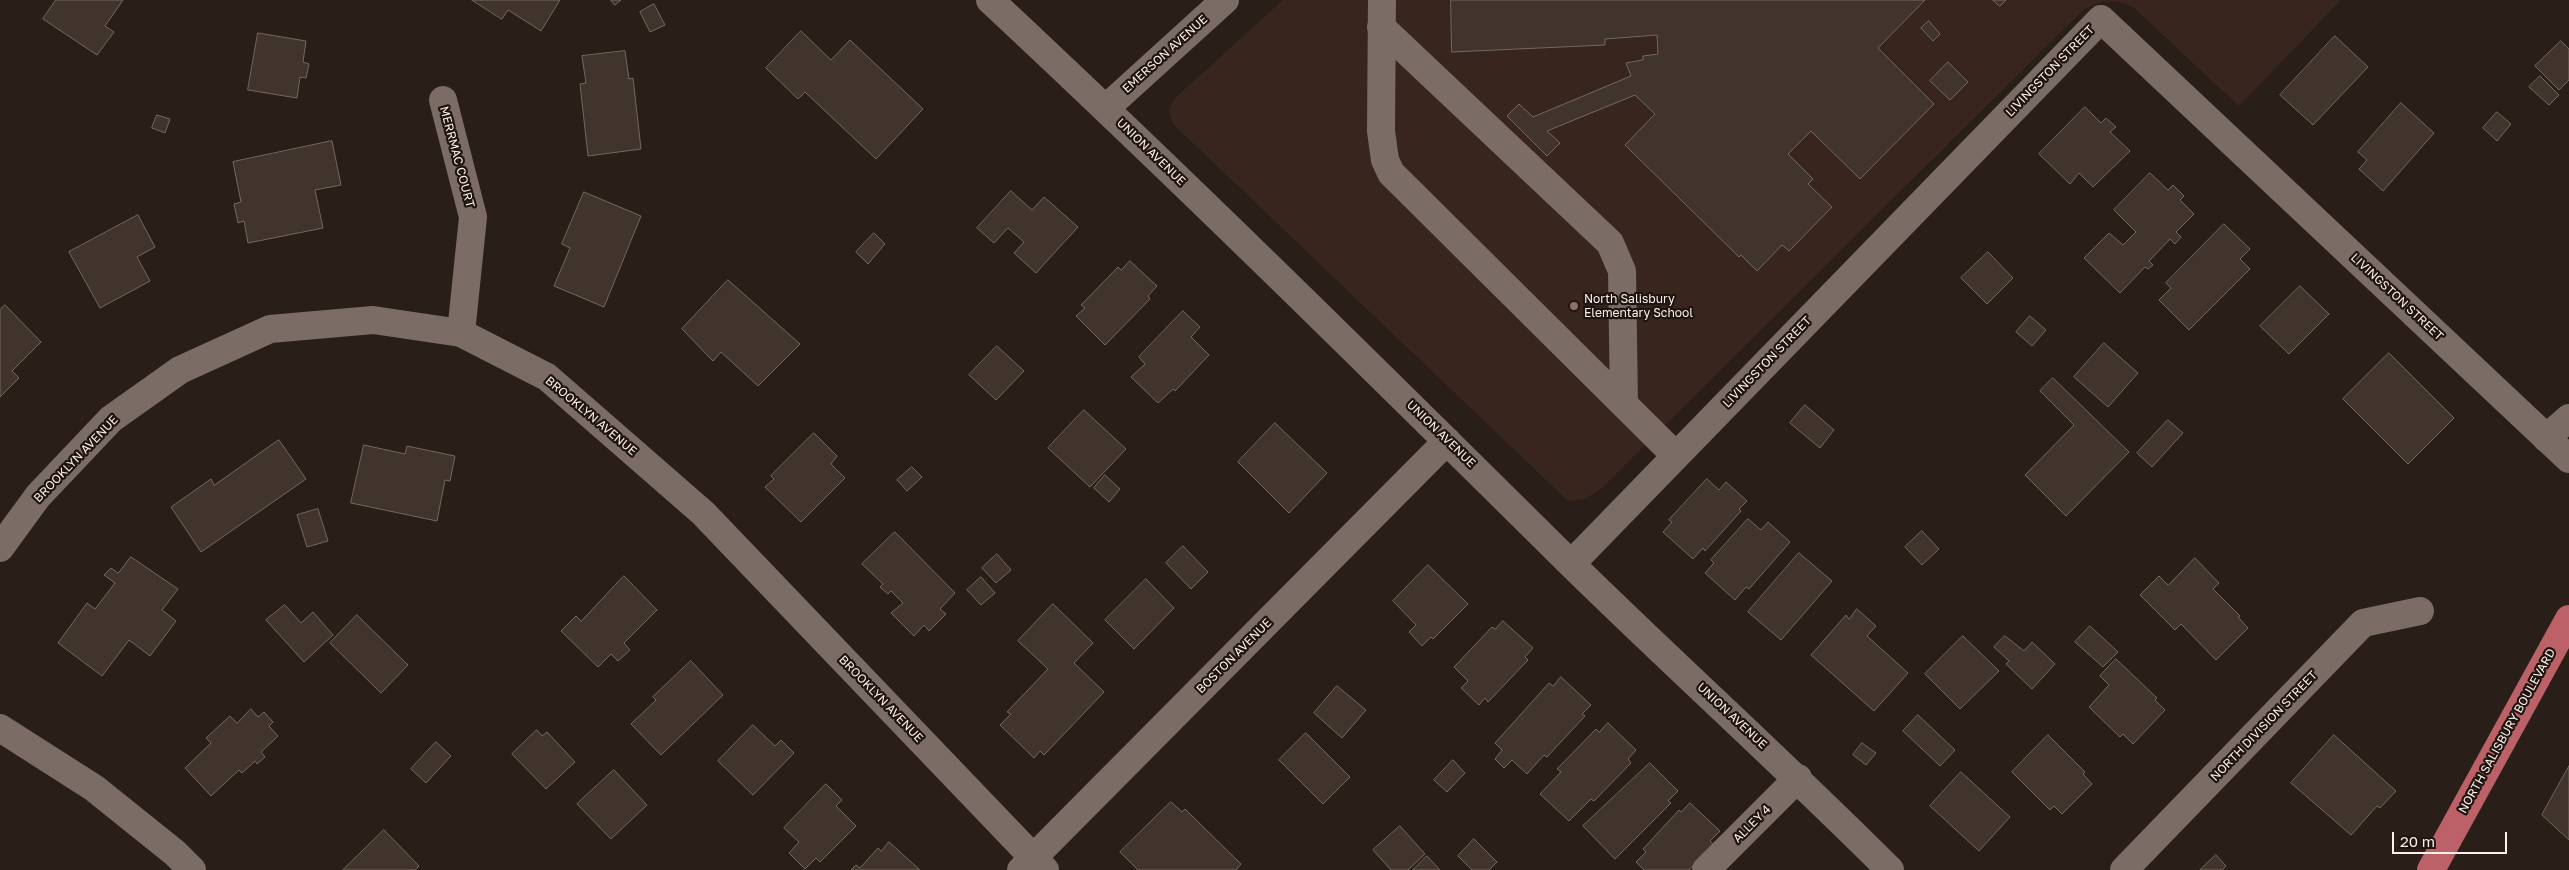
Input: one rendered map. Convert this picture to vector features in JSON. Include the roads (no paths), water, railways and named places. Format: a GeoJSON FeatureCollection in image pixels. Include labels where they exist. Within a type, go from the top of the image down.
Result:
{"type":"FeatureCollection","features":[{"type":"Feature","properties":{"kind":"main road","name":"NORTH SALISBURY BOULEVARD"},"geometry":{"type":"LineString","coordinates":[[2431,870],[2569,619]]}},
{"type":"Feature","properties":{"kind":"street","name":"UNION AVENUE"},"geometry":{"type":"LineString","coordinates":[[990,0],[1106,108],[1448,441],[1571,564],[1798,778],[1890,870]]}},
{"type":"Feature","properties":{"kind":"street","name":"EMERSON AVENUE"},"geometry":{"type":"LineString","coordinates":[[1106,108],[1225,0]]}},
{"type":"Feature","properties":{"kind":"street"},"geometry":{"type":"LineString","coordinates":[[1382,0],[1381,138],[1386,160],[1392,173],[1676,456]]}},
{"type":"Feature","properties":{"kind":"street","name":"LIVINGSTON STREET"},"geometry":{"type":"LineString","coordinates":[[1571,564],[2101,18],[2569,459]]}},
{"type":"Feature","properties":{"kind":"street"},"geometry":{"type":"LineString","coordinates":[[1382,27],[1610,243],[1622,271],[1624,404]]}},
{"type":"Feature","properties":{"kind":"street","name":"MERRMAC COURT"},"geometry":{"type":"LineString","coordinates":[[442,100],[473,217],[461,333]]}},
{"type":"Feature","properties":{"kind":"street","name":"BROOKLYN AVENUE"},"geometry":{"type":"LineString","coordinates":[[0,548],[38,496],[111,419],[189,366],[270,329],[373,320],[461,333],[547,377],[703,513],[1033,866]]}},
{"type":"Feature","properties":{"kind":"street"},"geometry":{"type":"LineString","coordinates":[[2546,438],[2569,418]]}},
{"type":"Feature","properties":{"kind":"street","name":"BOSTON AVENUE"},"geometry":{"type":"LineString","coordinates":[[1033,866],[1448,441]]}},
{"type":"Feature","properties":{"kind":"street","name":"NORTH DIVISION STREET"},"geometry":{"type":"LineString","coordinates":[[2124,870],[2363,622],[2420,612]]}},
{"type":"Feature","properties":{"kind":"street"},"geometry":{"type":"LineString","coordinates":[[0,728],[94,788],[192,870]]}},
{"type":"Feature","properties":{"kind":"street","name":"ALLEY 4"},"geometry":{"type":"LineString","coordinates":[[1706,870],[1798,778]]}},
{"type":"Feature","properties":{"kind":"place","name":"North Salisbury Elementary School"},"geometry":{"type":"Point","coordinates":[1574,306]}}]}
